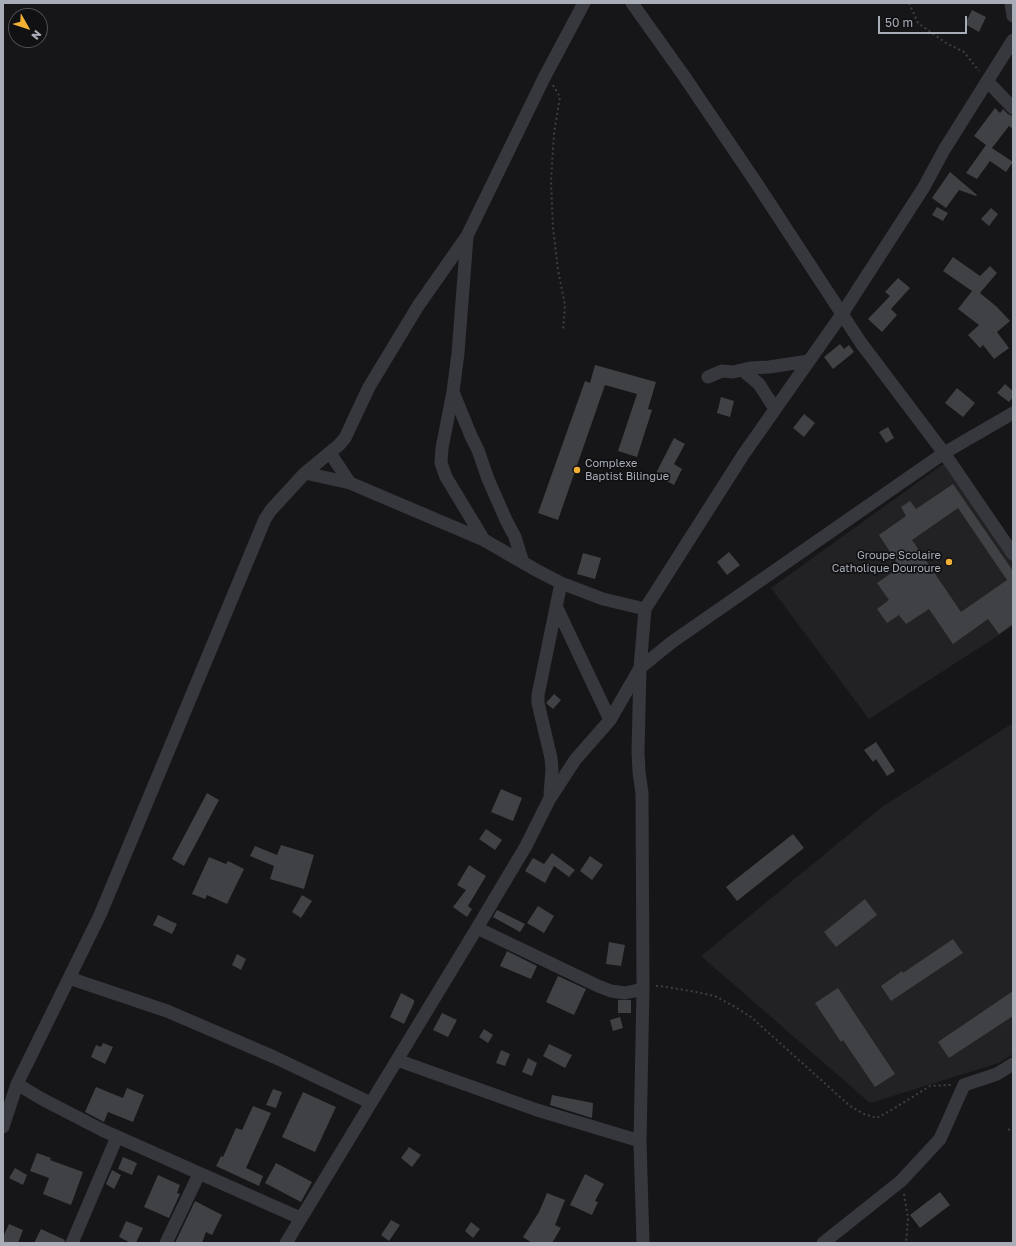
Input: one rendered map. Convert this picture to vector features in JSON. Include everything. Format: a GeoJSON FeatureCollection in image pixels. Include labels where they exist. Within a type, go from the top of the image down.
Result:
{"type":"FeatureCollection","features":[{"type":"Feature","properties":{"kind":"street"},"geometry":{"type":"LineString","coordinates":[[3,1127],[18,1084],[100,914],[264,519],[305,473],[339,445],[347,434],[370,387],[418,306],[467,236],[547,74],[584,3]]}},
{"type":"Feature","properties":{"kind":"street"},"geometry":{"type":"LineString","coordinates":[[632,3],[684,76],[753,178],[861,343],[944,453],[1013,554]]}},
{"type":"Feature","properties":{"kind":"street"},"geometry":{"type":"LineString","coordinates":[[1011,3],[1013,16]]}},
{"type":"Feature","properties":{"kind":"street"},"geometry":{"type":"LineString","coordinates":[[643,1243],[640,1140],[643,989],[642,793],[638,752],[640,668],[645,609],[743,455],[842,314],[924,187],[944,150],[1013,40]]}},
{"type":"Feature","properties":{"kind":"street"},"geometry":{"type":"LineString","coordinates":[[987,81],[1013,108]]}},
{"type":"Feature","properties":{"kind":"street"},"geometry":{"type":"LineString","coordinates":[[467,236],[458,353],[453,392],[440,463],[446,477],[484,540]]}},
{"type":"Feature","properties":{"kind":"street"},"geometry":{"type":"LineString","coordinates":[[708,378],[722,371],[733,372],[750,368],[769,367],[809,361]]}},
{"type":"Feature","properties":{"kind":"street"},"geometry":{"type":"LineString","coordinates":[[744,370],[759,384],[775,409]]}},
{"type":"Feature","properties":{"kind":"street"},"geometry":{"type":"LineString","coordinates":[[453,392],[478,450],[488,479],[515,537],[523,563]]}},
{"type":"Feature","properties":{"kind":"street"},"geometry":{"type":"LineString","coordinates":[[286,1243],[526,846],[549,800],[575,760],[610,720],[640,668],[672,642],[944,453],[1013,413]]}},
{"type":"Feature","properties":{"kind":"street"},"geometry":{"type":"LineString","coordinates":[[330,453],[350,483]]}},
{"type":"Feature","properties":{"kind":"street"},"geometry":{"type":"LineString","coordinates":[[305,473],[350,483],[484,540],[523,563],[562,583],[603,599],[645,609]]}},
{"type":"Feature","properties":{"kind":"street"},"geometry":{"type":"LineString","coordinates":[[549,800],[552,769],[551,758],[538,703],[538,695],[562,583]]}},
{"type":"Feature","properties":{"kind":"street"},"geometry":{"type":"LineString","coordinates":[[557,608],[610,720]]}},
{"type":"Feature","properties":{"kind":"street"},"geometry":{"type":"LineString","coordinates":[[477,928],[611,991],[625,993],[643,989]]}},
{"type":"Feature","properties":{"kind":"street"},"geometry":{"type":"LineString","coordinates":[[70,978],[167,1011],[274,1057],[371,1103]]}},
{"type":"Feature","properties":{"kind":"street"},"geometry":{"type":"LineString","coordinates":[[397,1060],[537,1110],[640,1140]]}},
{"type":"Feature","properties":{"kind":"street"},"geometry":{"type":"LineString","coordinates":[[823,1243],[901,1182],[940,1139],[964,1085],[997,1074],[1013,1064]]}},
{"type":"Feature","properties":{"kind":"street"},"geometry":{"type":"LineString","coordinates":[[18,1084],[74,1116],[116,1137],[300,1218]]}},
{"type":"Feature","properties":{"kind":"street"},"geometry":{"type":"LineString","coordinates":[[72,1243],[116,1137]]}},
{"type":"Feature","properties":{"kind":"street"},"geometry":{"type":"LineString","coordinates":[[166,1243],[199,1174]]}},
{"type":"Feature","properties":{"kind":"path"},"geometry":{"type":"LineString","coordinates":[[909,3],[918,23],[946,43],[964,52],[987,81]]}},
{"type":"Feature","properties":{"kind":"path"},"geometry":{"type":"LineString","coordinates":[[547,74],[560,97],[554,133],[551,182],[558,270],[564,305],[562,331]]}},
{"type":"Feature","properties":{"kind":"path"},"geometry":{"type":"LineString","coordinates":[[643,989],[660,986],[691,990],[715,996],[735,1007],[750,1017],[850,1106],[864,1114],[877,1118],[930,1086],[964,1085]]}},
{"type":"Feature","properties":{"kind":"path"},"geometry":{"type":"LineString","coordinates":[[1008,1130],[1013,1132]]}},
{"type":"Feature","properties":{"kind":"path"},"geometry":{"type":"LineString","coordinates":[[901,1182],[908,1218],[906,1243]]}},
{"type":"Feature","properties":{"kind":"shaded area"},"geometry":{"type":"Polygon","coordinates":[[[946,462],[1013,561],[1013,626],[869,719],[771,588],[946,462]]]}},
{"type":"Feature","properties":{"kind":"shaded area"},"geometry":{"type":"Polygon","coordinates":[[[1013,723],[1013,1054],[999,1063],[870,1103],[701,956],[882,807],[1013,723]]]}},
{"type":"Feature","properties":{"kind":"building"},"geometry":{"type":"Polygon","coordinates":[[[972,10],[986,17],[979,32],[965,24],[972,10]]]}},
{"type":"Feature","properties":{"kind":"building"},"geometry":{"type":"Polygon","coordinates":[[[995,108],[1000,113],[1003,109],[1008,114],[1013,116],[1013,129],[1009,126],[992,148],[1013,162],[1006,172],[990,161],[977,179],[966,173],[986,145],[974,136],[995,108]]]}},
{"type":"Feature","properties":{"kind":"building"},"geometry":{"type":"Polygon","coordinates":[[[950,172],[977,195],[976,196],[959,190],[946,208],[932,198],[950,172]]]}},
{"type":"Feature","properties":{"kind":"building"},"geometry":{"type":"Polygon","coordinates":[[[937,207],[948,213],[943,221],[932,215],[937,207]]]}},
{"type":"Feature","properties":{"kind":"building"},"geometry":{"type":"Polygon","coordinates":[[[991,208],[998,214],[989,226],[981,219],[991,208]]]}},
{"type":"Feature","properties":{"kind":"building"},"geometry":{"type":"Polygon","coordinates":[[[953,257],[980,276],[990,266],[997,273],[980,293],[997,307],[1010,321],[997,332],[1009,348],[994,359],[983,345],[980,348],[968,335],[979,325],[958,309],[972,291],[943,271],[953,257]]]}},
{"type":"Feature","properties":{"kind":"building"},"geometry":{"type":"Polygon","coordinates":[[[898,278],[910,288],[891,309],[897,315],[882,332],[868,319],[890,296],[885,292],[898,278]]]}},
{"type":"Feature","properties":{"kind":"building"},"geometry":{"type":"Polygon","coordinates":[[[840,344],[844,349],[849,345],[854,352],[833,369],[824,357],[840,344]]]}},
{"type":"Feature","properties":{"kind":"building"},"geometry":{"type":"Polygon","coordinates":[[[595,365],[656,382],[648,409],[652,410],[637,457],[618,451],[637,394],[605,385],[558,520],[538,513],[585,381],[590,383],[595,365]]]}},
{"type":"Feature","properties":{"kind":"building"},"geometry":{"type":"Polygon","coordinates":[[[1005,384],[1013,391],[1013,397],[1009,402],[997,393],[1005,384]]]}},
{"type":"Feature","properties":{"kind":"building"},"geometry":{"type":"Polygon","coordinates":[[[957,388],[975,403],[963,417],[945,403],[957,388]]]}},
{"type":"Feature","properties":{"kind":"building"},"geometry":{"type":"Polygon","coordinates":[[[721,397],[734,401],[730,417],[717,413],[721,397]]]}},
{"type":"Feature","properties":{"kind":"building"},"geometry":{"type":"Polygon","coordinates":[[[804,414],[815,423],[804,437],[793,428],[804,414]]]}},
{"type":"Feature","properties":{"kind":"building"},"geometry":{"type":"Polygon","coordinates":[[[888,427],[894,438],[886,443],[879,432],[888,427]]]}},
{"type":"Feature","properties":{"kind":"building"},"geometry":{"type":"Polygon","coordinates":[[[674,438],[685,444],[674,464],[682,469],[674,485],[655,475],[674,438]]]}},
{"type":"Feature","properties":{"kind":"building"},"geometry":{"type":"Polygon","coordinates":[[[953,484],[1013,571],[1013,624],[999,634],[988,619],[953,644],[929,609],[906,624],[899,615],[887,623],[877,609],[889,600],[877,583],[900,567],[879,535],[906,516],[901,507],[910,501],[916,509],[953,484]],[[958,508],[912,540],[961,612],[1007,580],[958,508]]]}},
{"type":"Feature","properties":{"kind":"building"},"geometry":{"type":"Polygon","coordinates":[[[729,552],[740,565],[727,575],[717,562],[729,552]]]}},
{"type":"Feature","properties":{"kind":"building"},"geometry":{"type":"Polygon","coordinates":[[[583,553],[601,558],[595,579],[577,574],[583,553]]]}},
{"type":"Feature","properties":{"kind":"building"},"geometry":{"type":"Polygon","coordinates":[[[554,694],[561,700],[553,709],[546,703],[554,694]]]}},
{"type":"Feature","properties":{"kind":"building"},"geometry":{"type":"Polygon","coordinates":[[[876,742],[895,771],[887,776],[876,759],[873,762],[864,750],[876,742]]]}},
{"type":"Feature","properties":{"kind":"building"},"geometry":{"type":"Polygon","coordinates":[[[501,789],[522,798],[513,821],[491,812],[501,789]]]}},
{"type":"Feature","properties":{"kind":"building"},"geometry":{"type":"Polygon","coordinates":[[[207,793],[219,800],[184,866],[172,859],[207,793]]]}},
{"type":"Feature","properties":{"kind":"building"},"geometry":{"type":"Polygon","coordinates":[[[486,829],[502,840],[495,850],[479,839],[486,829]]]}},
{"type":"Feature","properties":{"kind":"building"},"geometry":{"type":"Polygon","coordinates":[[[793,834],[804,848],[737,901],[726,887],[793,834]]]}},
{"type":"Feature","properties":{"kind":"building"},"geometry":{"type":"Polygon","coordinates":[[[281,845],[314,855],[304,889],[270,879],[274,866],[250,856],[255,846],[277,855],[281,845]]]}},
{"type":"Feature","properties":{"kind":"building"},"geometry":{"type":"Polygon","coordinates":[[[552,853],[575,870],[569,877],[554,866],[545,883],[525,871],[533,858],[544,864],[552,853]]]}},
{"type":"Feature","properties":{"kind":"building"},"geometry":{"type":"Polygon","coordinates":[[[590,856],[603,865],[592,880],[580,871],[590,856]]]}},
{"type":"Feature","properties":{"kind":"building"},"geometry":{"type":"Polygon","coordinates":[[[209,857],[226,864],[228,861],[244,869],[227,904],[207,895],[205,899],[192,894],[209,857]]]}},
{"type":"Feature","properties":{"kind":"building"},"geometry":{"type":"Polygon","coordinates":[[[469,865],[486,876],[468,906],[472,909],[467,917],[453,907],[466,890],[457,885],[469,865]]]}},
{"type":"Feature","properties":{"kind":"building"},"geometry":{"type":"Polygon","coordinates":[[[302,895],[312,901],[301,918],[292,912],[302,895]]]}},
{"type":"Feature","properties":{"kind":"building"},"geometry":{"type":"Polygon","coordinates":[[[865,899],[877,915],[836,947],[824,932],[865,899]]]}},
{"type":"Feature","properties":{"kind":"building"},"geometry":{"type":"Polygon","coordinates":[[[538,906],[554,916],[544,933],[527,923],[538,906]]]}},
{"type":"Feature","properties":{"kind":"building"},"geometry":{"type":"Polygon","coordinates":[[[497,910],[525,924],[520,932],[493,917],[497,910]]]}},
{"type":"Feature","properties":{"kind":"building"},"geometry":{"type":"Polygon","coordinates":[[[158,915],[177,924],[172,934],[153,925],[158,915]]]}},
{"type":"Feature","properties":{"kind":"building"},"geometry":{"type":"Polygon","coordinates":[[[953,939],[963,953],[891,1001],[881,986],[953,939]]]}},
{"type":"Feature","properties":{"kind":"building"},"geometry":{"type":"Polygon","coordinates":[[[609,942],[625,945],[621,966],[606,964],[609,942]]]}},
{"type":"Feature","properties":{"kind":"building"},"geometry":{"type":"Polygon","coordinates":[[[507,951],[537,966],[531,979],[500,966],[507,951]]]}},
{"type":"Feature","properties":{"kind":"building"},"geometry":{"type":"Polygon","coordinates":[[[237,954],[246,959],[241,970],[232,965],[237,954]]]}},
{"type":"Feature","properties":{"kind":"building"},"geometry":{"type":"Polygon","coordinates":[[[558,976],[586,989],[574,1015],[546,1002],[558,976]]]}},
{"type":"Feature","properties":{"kind":"building"},"geometry":{"type":"Polygon","coordinates":[[[838,988],[895,1074],[875,1087],[843,1040],[841,1042],[815,1003],[838,988]]]}},
{"type":"Feature","properties":{"kind":"building"},"geometry":{"type":"Polygon","coordinates":[[[1013,991],[1013,1016],[949,1058],[938,1042],[1013,991]]]}},
{"type":"Feature","properties":{"kind":"building"},"geometry":{"type":"Polygon","coordinates":[[[401,993],[414,1000],[404,1024],[390,1017],[401,993]]]}},
{"type":"Feature","properties":{"kind":"building"},"geometry":{"type":"Polygon","coordinates":[[[618,1000],[631,1000],[631,1013],[618,1013],[618,1000]]]}},
{"type":"Feature","properties":{"kind":"building"},"geometry":{"type":"Polygon","coordinates":[[[442,1013],[457,1020],[448,1037],[433,1030],[442,1013]]]}},
{"type":"Feature","properties":{"kind":"building"},"geometry":{"type":"Polygon","coordinates":[[[620,1017],[623,1028],[613,1031],[610,1020],[620,1017]]]}},
{"type":"Feature","properties":{"kind":"building"},"geometry":{"type":"Polygon","coordinates":[[[484,1029],[493,1035],[488,1043],[479,1037],[484,1029]]]}},
{"type":"Feature","properties":{"kind":"building"},"geometry":{"type":"Polygon","coordinates":[[[103,1043],[113,1047],[105,1064],[91,1057],[96,1045],[101,1047],[103,1043]]]}},
{"type":"Feature","properties":{"kind":"building"},"geometry":{"type":"Polygon","coordinates":[[[549,1044],[572,1055],[565,1068],[543,1056],[549,1044]]]}},
{"type":"Feature","properties":{"kind":"building"},"geometry":{"type":"Polygon","coordinates":[[[501,1050],[510,1054],[505,1066],[496,1063],[501,1050]]]}},
{"type":"Feature","properties":{"kind":"building"},"geometry":{"type":"Polygon","coordinates":[[[528,1058],[537,1063],[532,1076],[522,1072],[528,1058]]]}},
{"type":"Feature","properties":{"kind":"building"},"geometry":{"type":"Polygon","coordinates":[[[96,1087],[123,1098],[127,1088],[144,1095],[133,1122],[108,1112],[104,1122],[85,1112],[96,1087]]]}},
{"type":"Feature","properties":{"kind":"building"},"geometry":{"type":"Polygon","coordinates":[[[273,1089],[282,1092],[276,1108],[266,1105],[273,1089]]]}},
{"type":"Feature","properties":{"kind":"building"},"geometry":{"type":"Polygon","coordinates":[[[303,1092],[336,1107],[315,1152],[282,1137],[303,1092]]]}},
{"type":"Feature","properties":{"kind":"building"},"geometry":{"type":"Polygon","coordinates":[[[552,1095],[593,1103],[592,1118],[550,1105],[552,1095]]]}},
{"type":"Feature","properties":{"kind":"building"},"geometry":{"type":"Polygon","coordinates":[[[253,1106],[271,1113],[246,1168],[263,1176],[259,1186],[216,1166],[221,1156],[223,1157],[236,1128],[242,1130],[253,1106]]]}},
{"type":"Feature","properties":{"kind":"building"},"geometry":{"type":"Polygon","coordinates":[[[409,1147],[421,1155],[412,1167],[401,1158],[409,1147]]]}},
{"type":"Feature","properties":{"kind":"building"},"geometry":{"type":"Polygon","coordinates":[[[37,1153],[51,1158],[50,1160],[83,1172],[71,1205],[43,1194],[49,1178],[30,1171],[37,1153]]]}},
{"type":"Feature","properties":{"kind":"building"},"geometry":{"type":"Polygon","coordinates":[[[123,1157],[137,1163],[132,1175],[118,1169],[123,1157]]]}},
{"type":"Feature","properties":{"kind":"building"},"geometry":{"type":"Polygon","coordinates":[[[276,1163],[312,1182],[301,1202],[265,1183],[276,1163]]]}},
{"type":"Feature","properties":{"kind":"building"},"geometry":{"type":"Polygon","coordinates":[[[15,1168],[27,1175],[23,1185],[9,1178],[15,1168]]]}},
{"type":"Feature","properties":{"kind":"building"},"geometry":{"type":"Polygon","coordinates":[[[112,1170],[121,1175],[114,1189],[106,1184],[112,1170]]]}},
{"type":"Feature","properties":{"kind":"building"},"geometry":{"type":"Polygon","coordinates":[[[585,1174],[604,1184],[595,1201],[598,1202],[592,1215],[570,1205],[585,1174]]]}},
{"type":"Feature","properties":{"kind":"building"},"geometry":{"type":"Polygon","coordinates":[[[158,1175],[180,1185],[177,1193],[180,1194],[169,1218],[144,1207],[158,1175]]]}},
{"type":"Feature","properties":{"kind":"building"},"geometry":{"type":"Polygon","coordinates":[[[940,1192],[950,1205],[920,1228],[910,1215],[940,1192]]]}},
{"type":"Feature","properties":{"kind":"building"},"geometry":{"type":"Polygon","coordinates":[[[547,1193],[565,1200],[555,1225],[561,1228],[552,1243],[532,1243],[523,1237],[539,1212],[547,1193]]]}},
{"type":"Feature","properties":{"kind":"building"},"geometry":{"type":"Polygon","coordinates":[[[195,1201],[222,1215],[212,1235],[206,1232],[202,1243],[175,1243],[195,1201]]]}},
{"type":"Feature","properties":{"kind":"building"},"geometry":{"type":"Polygon","coordinates":[[[391,1220],[400,1225],[389,1241],[381,1235],[391,1220]]]}},
{"type":"Feature","properties":{"kind":"building"},"geometry":{"type":"Polygon","coordinates":[[[126,1221],[143,1228],[136,1243],[131,1243],[119,1237],[126,1221]]]}},
{"type":"Feature","properties":{"kind":"building"},"geometry":{"type":"Polygon","coordinates":[[[471,1222],[480,1229],[473,1238],[465,1231],[471,1222]]]}},
{"type":"Feature","properties":{"kind":"building"},"geometry":{"type":"Polygon","coordinates":[[[9,1224],[23,1230],[18,1243],[3,1243],[3,1237],[9,1224]]]}},
{"type":"Feature","properties":{"kind":"building"},"geometry":{"type":"Polygon","coordinates":[[[41,1229],[65,1240],[64,1243],[34,1243],[41,1229]]]}},
{"type":"Feature","properties":{"kind":"place","name":"Complexe Baptist Bilingue"},"geometry":{"type":"Point","coordinates":[577,470]}},
{"type":"Feature","properties":{"kind":"place","name":"Groupe Scolaire Catholique Douroure"},"geometry":{"type":"Point","coordinates":[949,562]}}]}
